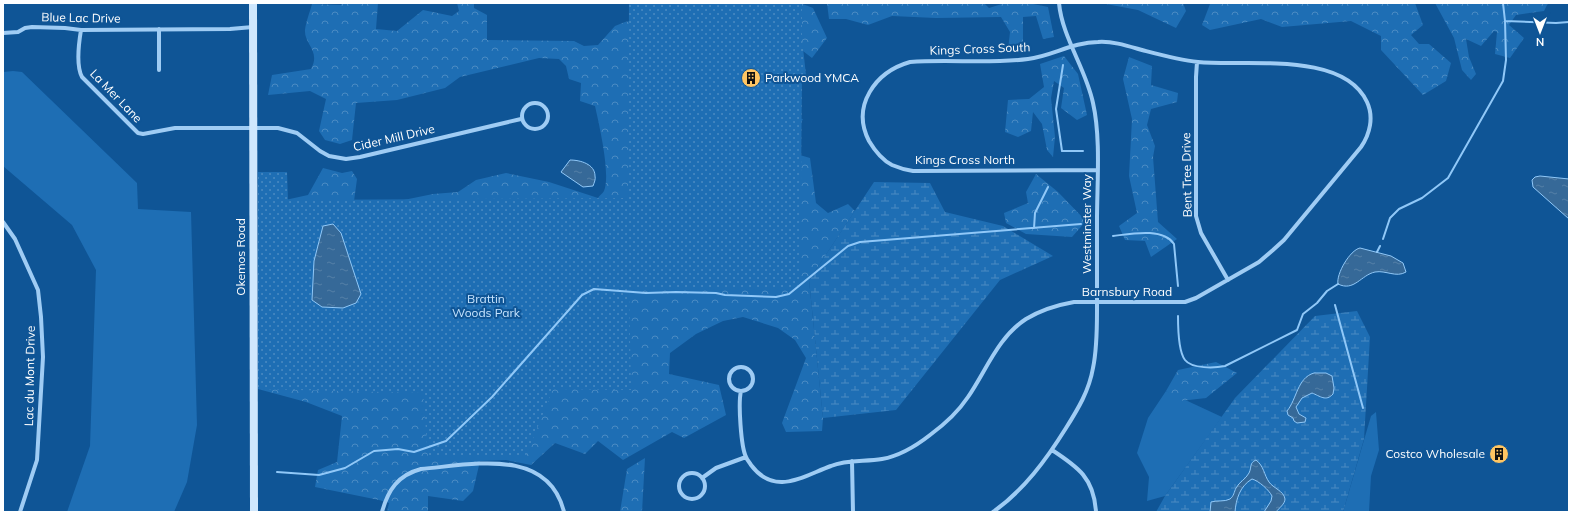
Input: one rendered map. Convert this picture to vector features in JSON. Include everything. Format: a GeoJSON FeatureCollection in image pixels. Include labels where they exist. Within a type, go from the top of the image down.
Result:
{"type":"FeatureCollection","features":[{"type":"Feature","properties":{"kind":"street","name":"Okemos Road"},"geometry":{"type":"LineString","coordinates":[[253,3],[254,512]]}},
{"type":"Feature","properties":{"kind":"street","name":"Westminster Way"},"geometry":{"type":"LineString","coordinates":[[993,512],[1011,498],[1025,484],[1052,450],[1082,401],[1091,379],[1097,342],[1097,132],[1089,88],[1072,46],[1059,3]]}},
{"type":"Feature","properties":{"kind":"street","name":"Blue Lac Drive"},"geometry":{"type":"LineString","coordinates":[[3,33],[18,32],[25,28],[64,28],[81,30],[253,28]]}},
{"type":"Feature","properties":{"kind":"street"},"geometry":{"type":"LineString","coordinates":[[159,29],[159,70]]}},
{"type":"Feature","properties":{"kind":"street","name":"La Mer Lane"},"geometry":{"type":"LineString","coordinates":[[81,30],[79,43],[79,72],[82,77],[138,133],[143,134],[175,128],[253,128]]}},
{"type":"Feature","properties":{"kind":"street","name":"Kings Cross South"},"geometry":{"type":"LineString","coordinates":[[863,118],[866,99],[870,90],[882,76],[899,65],[910,62],[1000,61],[1029,58],[1042,56],[1072,46],[1098,42],[1114,43],[1197,62]]}},
{"type":"Feature","properties":{"kind":"street","name":"Bent Tree Drive"},"geometry":{"type":"LineString","coordinates":[[1197,62],[1196,216],[1201,233],[1228,280]]}},
{"type":"Feature","properties":{"kind":"street","name":"Barnsbury Road"},"geometry":{"type":"LineString","coordinates":[[746,457],[752,467],[761,474],[771,480],[782,482],[803,478],[832,465],[852,461],[882,459],[899,454],[914,446],[945,424],[968,397],[1003,340],[1026,320],[1041,311],[1057,305],[1074,302],[1186,302],[1196,298],[1259,262],[1284,240],[1361,148],[1369,132],[1370,114],[1366,100],[1356,87],[1341,77],[1322,69],[1305,65],[1288,63],[1246,64],[1197,62]]}},
{"type":"Feature","properties":{"kind":"street"},"geometry":{"type":"LineString","coordinates":[[533,103],[542,105],[547,112],[548,120],[546,124],[539,129],[534,130],[526,127],[521,119],[522,111],[525,107],[533,103]]}},
{"type":"Feature","properties":{"kind":"street","name":"Kings Cross North"},"geometry":{"type":"LineString","coordinates":[[863,118],[866,135],[875,150],[882,158],[892,165],[902,169],[913,171],[1097,170]]}},
{"type":"Feature","properties":{"kind":"street","name":"Cider Mill Drive"},"geometry":{"type":"LineString","coordinates":[[253,128],[278,128],[292,131],[302,136],[325,154],[346,159],[521,119]]}},
{"type":"Feature","properties":{"kind":"street","name":"Lac du Mont Drive"},"geometry":{"type":"LineString","coordinates":[[3,222],[15,239],[38,290],[41,317],[43,357],[37,460],[20,512]]}},
{"type":"Feature","properties":{"kind":"street"},"geometry":{"type":"LineString","coordinates":[[742,366],[749,370],[753,377],[751,385],[745,391],[741,391],[737,391],[730,386],[728,378],[734,368],[742,366]]}},
{"type":"Feature","properties":{"kind":"street"},"geometry":{"type":"LineString","coordinates":[[702,478],[716,468],[746,457],[739,402],[741,391]]}},
{"type":"Feature","properties":{"kind":"street"},"geometry":{"type":"LineString","coordinates":[[1052,450],[1074,465],[1086,478],[1093,490],[1096,512]]}},
{"type":"Feature","properties":{"kind":"street"},"geometry":{"type":"LineString","coordinates":[[852,461],[853,512]]}},
{"type":"Feature","properties":{"kind":"street"},"geometry":{"type":"LineString","coordinates":[[382,512],[387,496],[394,484],[408,473],[421,470],[482,464],[512,464],[534,472],[546,482],[556,494],[564,512]]}},
{"type":"Feature","properties":{"kind":"street"},"geometry":{"type":"LineString","coordinates":[[696,473],[702,478],[705,487],[702,495],[694,500],[685,498],[681,494],[678,486],[684,475],[696,473]]}},
{"type":"Feature","properties":{"kind":"green space"},"geometry":{"type":"Polygon","coordinates":[[[342,3],[378,3],[376,29],[397,31],[423,10],[452,16],[459,11],[457,3],[474,3],[474,8],[487,15],[487,40],[574,41],[584,46],[598,45],[615,26],[625,22],[662,15],[782,116],[803,119],[794,136],[793,153],[810,158],[816,203],[828,213],[848,204],[855,211],[809,280],[823,418],[822,431],[786,432],[782,423],[806,358],[795,340],[778,328],[743,317],[723,321],[696,334],[670,353],[669,374],[719,385],[726,415],[684,438],[672,432],[623,460],[598,441],[585,454],[555,443],[531,465],[506,460],[480,461],[473,491],[463,501],[428,496],[428,512],[387,512],[389,503],[315,487],[318,470],[337,462],[342,416],[306,402],[258,389],[258,206],[308,195],[323,168],[342,173],[352,171],[357,179],[354,201],[389,203],[433,194],[458,192],[476,180],[506,173],[549,182],[598,198],[604,191],[606,183],[604,149],[595,106],[580,101],[581,83],[569,79],[566,66],[559,59],[539,58],[460,77],[445,88],[397,100],[356,103],[352,140],[340,144],[325,140],[319,131],[326,99],[310,91],[268,95],[272,75],[311,69],[314,63],[313,52],[305,35],[307,20],[312,4],[341,5],[342,3]]]}},
{"type":"Feature","properties":{"kind":"green space","name":"Brattin Woods Park"},"geometry":{"type":"Polygon","coordinates":[[[629,3],[802,3],[802,39],[806,75],[802,77],[800,289],[629,287],[631,390],[553,389],[526,456],[428,457],[423,393],[258,389],[258,172],[287,172],[288,200],[628,198],[629,3]]]}},
{"type":"Feature","properties":{"kind":"green space"},"geometry":{"type":"Polygon","coordinates":[[[800,3],[813,8],[827,38],[812,58],[777,31],[800,3]]]}},
{"type":"Feature","properties":{"kind":"green space"},"geometry":{"type":"Polygon","coordinates":[[[827,3],[984,3],[989,8],[1005,3],[1028,3],[1048,7],[1054,37],[1043,39],[1036,16],[1023,17],[1023,46],[1008,50],[1010,32],[1001,17],[936,18],[892,16],[868,25],[846,19],[829,19],[827,3]]]}},
{"type":"Feature","properties":{"kind":"green space"},"geometry":{"type":"Polygon","coordinates":[[[1105,3],[1183,3],[1186,11],[1176,28],[1138,10],[1105,3]]]}},
{"type":"Feature","properties":{"kind":"green space"},"geometry":{"type":"Polygon","coordinates":[[[1415,3],[1423,25],[1411,35],[1419,44],[1429,44],[1451,63],[1446,81],[1423,95],[1381,50],[1381,36],[1351,21],[1282,27],[1261,19],[1210,30],[1202,25],[1210,4],[1415,3]]]}},
{"type":"Feature","properties":{"kind":"green space"},"geometry":{"type":"Polygon","coordinates":[[[1435,3],[1548,3],[1544,11],[1516,15],[1509,25],[1524,38],[1510,58],[1495,54],[1497,32],[1494,31],[1481,46],[1466,39],[1469,57],[1476,74],[1471,80],[1462,70],[1454,38],[1435,3]]]}},
{"type":"Feature","properties":{"kind":"green space"},"geometry":{"type":"Polygon","coordinates":[[[1064,56],[1078,74],[1087,115],[1077,120],[1061,108],[1064,88],[1054,81],[1051,98],[1055,137],[1053,157],[1047,150],[1042,124],[1033,112],[1031,131],[1018,137],[1005,132],[1008,100],[1029,99],[1044,87],[1040,64],[1064,56]]]}},
{"type":"Feature","properties":{"kind":"green space"},"geometry":{"type":"Polygon","coordinates":[[[1129,57],[1152,66],[1151,85],[1178,93],[1177,102],[1151,109],[1147,125],[1155,146],[1153,157],[1158,222],[1177,239],[1151,257],[1145,241],[1125,240],[1119,226],[1137,213],[1129,176],[1132,119],[1123,79],[1129,57]]]}},
{"type":"Feature","properties":{"kind":"green space"},"geometry":{"type":"Polygon","coordinates":[[[3,72],[22,72],[137,183],[138,209],[191,212],[197,425],[187,482],[174,512],[67,512],[90,446],[96,270],[72,225],[3,166],[3,72]]]}},
{"type":"Feature","properties":{"kind":"green space"},"geometry":{"type":"Polygon","coordinates":[[[1036,174],[1058,192],[1086,221],[1072,237],[1026,234],[1006,223],[1004,213],[1028,203],[1026,192],[1036,174]]]}},
{"type":"Feature","properties":{"kind":"green space"},"geometry":{"type":"Polygon","coordinates":[[[874,182],[930,183],[945,212],[1003,226],[1053,256],[1000,280],[896,410],[823,418],[809,280],[874,182]]]}},
{"type":"Feature","properties":{"kind":"green space"},"geometry":{"type":"Polygon","coordinates":[[[1357,311],[1370,337],[1364,439],[1343,512],[1156,512],[1165,496],[1235,398],[1315,316],[1357,311]]]}},
{"type":"Feature","properties":{"kind":"green space"},"geometry":{"type":"Polygon","coordinates":[[[1216,362],[1237,373],[1206,398],[1180,401],[1166,391],[1178,370],[1216,362]]]}},
{"type":"Feature","properties":{"kind":"green space"},"geometry":{"type":"Polygon","coordinates":[[[1166,391],[1222,417],[1165,496],[1147,501],[1149,477],[1137,453],[1148,418],[1166,391]]]}},
{"type":"Feature","properties":{"kind":"green space"},"geometry":{"type":"Polygon","coordinates":[[[1376,412],[1379,450],[1371,476],[1369,512],[1343,512],[1371,416],[1376,412]]]}},
{"type":"Feature","properties":{"kind":"green space"},"geometry":{"type":"Polygon","coordinates":[[[645,458],[642,512],[620,512],[627,469],[645,458]]]}},
{"type":"Feature","properties":{"kind":"water"},"geometry":{"type":"Polygon","coordinates":[[[570,160],[582,162],[592,168],[595,177],[593,186],[583,187],[561,172],[570,160]]]}},
{"type":"Feature","properties":{"kind":"water"},"geometry":{"type":"Polygon","coordinates":[[[1540,176],[1569,179],[1569,219],[1533,187],[1532,180],[1535,177],[1540,176]]]}},
{"type":"Feature","properties":{"kind":"water"},"geometry":{"type":"Polygon","coordinates":[[[333,224],[341,233],[361,294],[356,303],[343,308],[322,307],[312,300],[314,261],[323,226],[333,224]]]}},
{"type":"Feature","properties":{"kind":"water"},"geometry":{"type":"Polygon","coordinates":[[[1360,248],[1391,256],[1403,263],[1406,272],[1402,274],[1395,274],[1375,272],[1353,285],[1344,286],[1338,284],[1339,274],[1344,263],[1352,253],[1360,248]]]}},
{"type":"Feature","properties":{"kind":"water"},"geometry":{"type":"Polygon","coordinates":[[[1314,373],[1326,373],[1332,376],[1334,388],[1333,394],[1328,398],[1325,398],[1312,393],[1302,398],[1296,407],[1299,414],[1306,418],[1305,422],[1297,423],[1288,415],[1287,411],[1304,379],[1314,373]]]}},
{"type":"Feature","properties":{"kind":"water"},"geometry":{"type":"Polygon","coordinates":[[[1256,460],[1261,465],[1269,482],[1284,496],[1285,501],[1282,506],[1276,512],[1264,512],[1271,501],[1272,496],[1264,486],[1252,479],[1244,485],[1239,493],[1235,512],[1210,512],[1211,502],[1231,498],[1237,486],[1249,473],[1252,462],[1256,460]]]}},
{"type":"Feature","properties":{"kind":"waterway"},"geometry":{"type":"LineString","coordinates":[[1383,239],[1390,218],[1399,209],[1422,198],[1448,178],[1503,81],[1506,60],[1503,3]]}},
{"type":"Feature","properties":{"kind":"waterway"},"geometry":{"type":"LineString","coordinates":[[1505,21],[1556,23],[1569,22]]}},
{"type":"Feature","properties":{"kind":"waterway"},"geometry":{"type":"LineString","coordinates":[[1063,65],[1056,109],[1062,151],[1083,151]]}},
{"type":"Feature","properties":{"kind":"waterway"},"geometry":{"type":"LineString","coordinates":[[1034,228],[1035,213],[1048,187]]}},
{"type":"Feature","properties":{"kind":"waterway"},"geometry":{"type":"LineString","coordinates":[[277,472],[319,475],[345,468],[374,451],[398,449],[414,452],[446,441],[492,397],[582,295],[594,289],[646,293],[716,293],[725,295],[776,297],[789,294],[848,246],[860,242],[1081,224]]}},
{"type":"Feature","properties":{"kind":"waterway"},"geometry":{"type":"LineString","coordinates":[[1113,236],[1137,233],[1154,233],[1169,239],[1174,244],[1178,286]]}},
{"type":"Feature","properties":{"kind":"waterway"},"geometry":{"type":"LineString","coordinates":[[1377,252],[1380,246]]}},
{"type":"Feature","properties":{"kind":"waterway"},"geometry":{"type":"LineString","coordinates":[[1178,316],[1180,345],[1185,360],[1188,363],[1198,366],[1225,366],[1297,330],[1303,314],[1317,303],[1327,291],[1338,284]]}},
{"type":"Feature","properties":{"kind":"waterway"},"geometry":{"type":"LineString","coordinates":[[1335,305],[1363,408]]}},
{"type":"Feature","properties":{"kind":"place","name":"Parkwood YMCA"},"geometry":{"type":"Point","coordinates":[751,78]}},
{"type":"Feature","properties":{"kind":"place","name":"Costco Wholesale"},"geometry":{"type":"Point","coordinates":[1499,454]}}]}
